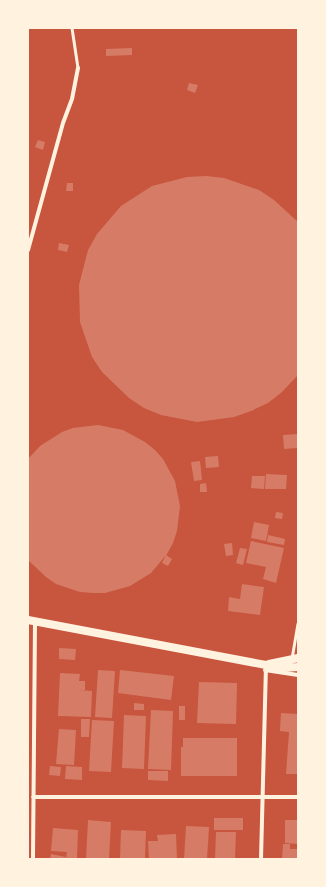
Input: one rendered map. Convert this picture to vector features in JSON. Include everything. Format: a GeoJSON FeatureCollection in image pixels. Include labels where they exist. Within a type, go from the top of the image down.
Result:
{"type":"FeatureCollection","features":[{"type":"Feature","properties":{"kind":"main road"},"geometry":{"type":"LineString","coordinates":[[32,620],[265,668],[297,670]]}},
{"type":"Feature","properties":{"kind":"main road"},"geometry":{"type":"LineString","coordinates":[[265,668],[293,659]]}},
{"type":"Feature","properties":{"kind":"street"},"geometry":{"type":"LineString","coordinates":[[28,250],[63,123],[72,99],[78,68]]}},
{"type":"Feature","properties":{"kind":"street"},"geometry":{"type":"LineString","coordinates":[[32,620],[34,797],[33,859]]}},
{"type":"Feature","properties":{"kind":"street"},"geometry":{"type":"LineString","coordinates":[[261,859],[265,668]]}},
{"type":"Feature","properties":{"kind":"street"},"geometry":{"type":"LineString","coordinates":[[34,797],[298,797]]}},
{"type":"Feature","properties":{"kind":"lane"},"geometry":{"type":"LineString","coordinates":[[72,28],[78,68]]}},
{"type":"Feature","properties":{"kind":"lane"},"geometry":{"type":"LineString","coordinates":[[293,659],[298,624]]}},
{"type":"Feature","properties":{"kind":"building"},"geometry":{"type":"Polygon","coordinates":[[[132,48],[132,55],[106,56],[106,49],[132,48]]]}},
{"type":"Feature","properties":{"kind":"building"},"geometry":{"type":"Polygon","coordinates":[[[189,83],[198,85],[195,93],[187,90],[189,83]]]}},
{"type":"Feature","properties":{"kind":"building"},"geometry":{"type":"Polygon","coordinates":[[[38,140],[45,142],[43,150],[35,147],[38,140]]]}},
{"type":"Feature","properties":{"kind":"building"},"geometry":{"type":"Polygon","coordinates":[[[206,176],[224,178],[259,190],[274,200],[298,222],[298,375],[282,392],[268,403],[251,411],[234,417],[197,422],[161,415],[144,408],[129,398],[102,372],[92,357],[80,322],[79,285],[88,250],[97,234],[121,206],[152,186],[187,177],[206,176]]]}},
{"type":"Feature","properties":{"kind":"building"},"geometry":{"type":"Polygon","coordinates":[[[67,183],[73,183],[73,191],[66,191],[67,183]]]}},
{"type":"Feature","properties":{"kind":"building"},"geometry":{"type":"Polygon","coordinates":[[[59,243],[69,245],[67,252],[58,250],[59,243]]]}},
{"type":"Feature","properties":{"kind":"building"},"geometry":{"type":"Polygon","coordinates":[[[98,425],[123,430],[145,442],[155,450],[163,459],[175,481],[180,506],[177,531],[173,543],[167,554],[151,573],[130,586],[105,593],[80,592],[56,584],[28,560],[28,459],[40,446],[62,432],[73,428],[98,425]]]}},
{"type":"Feature","properties":{"kind":"building"},"geometry":{"type":"Polygon","coordinates":[[[298,434],[298,448],[284,449],[283,435],[298,434]]]}},
{"type":"Feature","properties":{"kind":"building"},"geometry":{"type":"Polygon","coordinates":[[[218,456],[219,467],[206,468],[205,457],[218,456]]]}},
{"type":"Feature","properties":{"kind":"building"},"geometry":{"type":"Polygon","coordinates":[[[200,461],[202,480],[194,481],[191,462],[200,461]]]}},
{"type":"Feature","properties":{"kind":"building"},"geometry":{"type":"Polygon","coordinates":[[[266,474],[287,475],[286,489],[265,489],[266,474]]]}},
{"type":"Feature","properties":{"kind":"building"},"geometry":{"type":"Polygon","coordinates":[[[252,476],[265,476],[264,489],[251,488],[252,476]]]}},
{"type":"Feature","properties":{"kind":"building"},"geometry":{"type":"Polygon","coordinates":[[[206,483],[207,492],[200,492],[200,484],[206,483]]]}},
{"type":"Feature","properties":{"kind":"building"},"geometry":{"type":"Polygon","coordinates":[[[276,512],[283,513],[282,519],[275,518],[276,512]]]}},
{"type":"Feature","properties":{"kind":"building"},"geometry":{"type":"Polygon","coordinates":[[[254,522],[269,525],[266,541],[251,538],[254,522]]]}},
{"type":"Feature","properties":{"kind":"building"},"geometry":{"type":"Polygon","coordinates":[[[268,535],[285,539],[284,545],[267,542],[268,535]]]}},
{"type":"Feature","properties":{"kind":"building"},"geometry":{"type":"Polygon","coordinates":[[[251,541],[284,548],[276,583],[263,579],[266,567],[246,563],[251,541]]]}},
{"type":"Feature","properties":{"kind":"building"},"geometry":{"type":"Polygon","coordinates":[[[232,543],[233,555],[226,556],[224,544],[232,543]]]}},
{"type":"Feature","properties":{"kind":"building"},"geometry":{"type":"Polygon","coordinates":[[[240,548],[247,549],[243,565],[236,563],[240,548]]]}},
{"type":"Feature","properties":{"kind":"building"},"geometry":{"type":"Polygon","coordinates":[[[166,555],[172,559],[168,566],[162,563],[166,555]]]}},
{"type":"Feature","properties":{"kind":"building"},"geometry":{"type":"Polygon","coordinates":[[[242,584],[264,587],[260,615],[228,611],[229,597],[240,599],[242,584]]]}},
{"type":"Feature","properties":{"kind":"building"},"geometry":{"type":"Polygon","coordinates":[[[59,648],[76,649],[75,660],[59,659],[59,648]]]}},
{"type":"Feature","properties":{"kind":"building"},"geometry":{"type":"Polygon","coordinates":[[[98,670],[115,671],[112,718],[95,717],[98,670]]]}},
{"type":"Feature","properties":{"kind":"building"},"geometry":{"type":"Polygon","coordinates":[[[120,670],[174,676],[171,700],[118,693],[120,670]]]}},
{"type":"Feature","properties":{"kind":"building"},"geometry":{"type":"Polygon","coordinates":[[[60,673],[80,674],[79,681],[85,681],[85,690],[79,690],[92,691],[91,717],[58,716],[60,673]]]}},
{"type":"Feature","properties":{"kind":"building"},"geometry":{"type":"Polygon","coordinates":[[[199,682],[237,683],[236,724],[197,723],[199,682]]]}},
{"type":"Feature","properties":{"kind":"building"},"geometry":{"type":"Polygon","coordinates":[[[134,703],[144,704],[144,710],[134,710],[134,703]]]}},
{"type":"Feature","properties":{"kind":"building"},"geometry":{"type":"Polygon","coordinates":[[[179,706],[185,706],[185,720],[179,720],[179,706]]]}},
{"type":"Feature","properties":{"kind":"building"},"geometry":{"type":"Polygon","coordinates":[[[151,710],[173,711],[171,770],[148,769],[151,710]]]}},
{"type":"Feature","properties":{"kind":"building"},"geometry":{"type":"Polygon","coordinates":[[[281,713],[298,714],[298,774],[286,774],[289,732],[280,731],[281,713]]]}},
{"type":"Feature","properties":{"kind":"building"},"geometry":{"type":"Polygon","coordinates":[[[124,715],[146,716],[144,769],[122,768],[124,715]]]}},
{"type":"Feature","properties":{"kind":"building"},"geometry":{"type":"Polygon","coordinates":[[[81,719],[90,719],[89,737],[81,737],[81,719]]]}},
{"type":"Feature","properties":{"kind":"building"},"geometry":{"type":"Polygon","coordinates":[[[92,720],[114,721],[111,772],[89,771],[92,720]]]}},
{"type":"Feature","properties":{"kind":"building"},"geometry":{"type":"Polygon","coordinates":[[[59,729],[76,730],[74,765],[56,764],[59,729]]]}},
{"type":"Feature","properties":{"kind":"building"},"geometry":{"type":"Polygon","coordinates":[[[183,738],[237,738],[237,776],[181,776],[181,747],[183,747],[183,738]]]}},
{"type":"Feature","properties":{"kind":"building"},"geometry":{"type":"Polygon","coordinates":[[[50,766],[61,767],[60,776],[49,775],[50,766]]]}},
{"type":"Feature","properties":{"kind":"building"},"geometry":{"type":"Polygon","coordinates":[[[66,766],[82,767],[82,780],[65,779],[66,766]]]}},
{"type":"Feature","properties":{"kind":"building"},"geometry":{"type":"Polygon","coordinates":[[[148,771],[168,771],[168,781],[148,780],[148,771]]]}},
{"type":"Feature","properties":{"kind":"building"},"geometry":{"type":"Polygon","coordinates":[[[214,818],[243,818],[243,830],[214,830],[214,818]]]}},
{"type":"Feature","properties":{"kind":"building"},"geometry":{"type":"Polygon","coordinates":[[[88,820],[111,822],[109,859],[86,859],[88,820]]]}},
{"type":"Feature","properties":{"kind":"building"},"geometry":{"type":"Polygon","coordinates":[[[285,820],[298,820],[298,844],[285,843],[285,820]]]}},
{"type":"Feature","properties":{"kind":"building"},"geometry":{"type":"Polygon","coordinates":[[[186,826],[209,827],[207,859],[184,859],[186,826]]]}},
{"type":"Feature","properties":{"kind":"building"},"geometry":{"type":"Polygon","coordinates":[[[53,828],[78,830],[77,859],[66,858],[67,852],[51,851],[53,828]]]}},
{"type":"Feature","properties":{"kind":"building"},"geometry":{"type":"Polygon","coordinates":[[[121,830],[146,831],[145,859],[120,859],[121,830]]]}},
{"type":"Feature","properties":{"kind":"building"},"geometry":{"type":"Polygon","coordinates":[[[216,832],[236,832],[235,859],[215,859],[216,832]]]}},
{"type":"Feature","properties":{"kind":"building"},"geometry":{"type":"Polygon","coordinates":[[[176,834],[177,859],[149,859],[148,841],[158,841],[157,835],[176,834]]]}},
{"type":"Feature","properties":{"kind":"building"},"geometry":{"type":"Polygon","coordinates":[[[283,844],[290,844],[290,849],[298,849],[298,859],[282,859],[283,844]]]}},
{"type":"Feature","properties":{"kind":"building"},"geometry":{"type":"Polygon","coordinates":[[[51,854],[66,857],[65,859],[50,859],[51,854]]]}}]}
